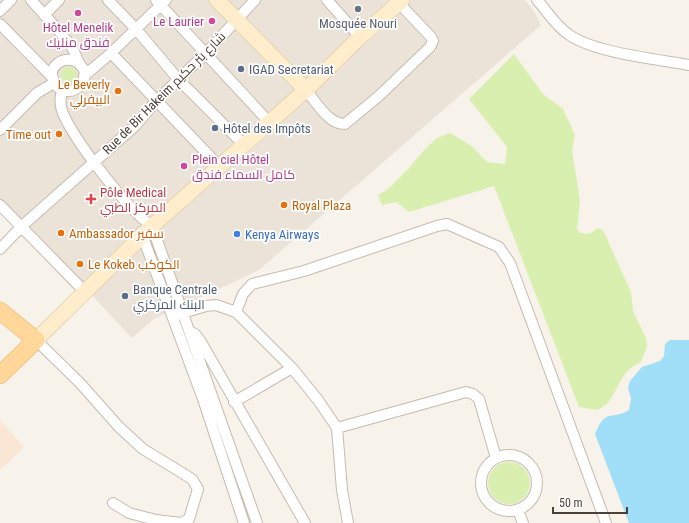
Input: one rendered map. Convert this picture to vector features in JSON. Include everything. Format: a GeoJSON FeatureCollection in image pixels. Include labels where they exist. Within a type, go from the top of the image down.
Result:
{"type":"FeatureCollection","features":[{"type":"Feature","properties":{"kind":"main road"},"geometry":{"type":"LineString","coordinates":[[216,0],[306,90]]}},
{"type":"Feature","properties":{"kind":"main road"},"geometry":{"type":"LineString","coordinates":[[0,374],[85,292],[144,227],[220,168],[306,90],[399,1]]}},
{"type":"Feature","properties":{"kind":"main road"},"geometry":{"type":"LineString","coordinates":[[0,311],[36,340]]}},
{"type":"Feature","properties":{"kind":"street"},"geometry":{"type":"LineString","coordinates":[[0,11],[11,0]]}},
{"type":"Feature","properties":{"kind":"street"},"geometry":{"type":"LineString","coordinates":[[0,24],[56,84],[68,91],[78,88],[84,76],[84,71],[72,47],[31,0]]}},
{"type":"Feature","properties":{"kind":"street"},"geometry":{"type":"LineString","coordinates":[[44,15],[59,0]]}},
{"type":"Feature","properties":{"kind":"street"},"geometry":{"type":"LineString","coordinates":[[108,0],[136,29],[178,79],[244,145]]}},
{"type":"Feature","properties":{"kind":"street","name":"Rue de Bir Hakeim شارع بئر حكيم"},"geometry":{"type":"LineString","coordinates":[[0,249],[22,226],[135,126],[156,101],[205,54],[255,0]]}},
{"type":"Feature","properties":{"kind":"street"},"geometry":{"type":"LineString","coordinates":[[327,0],[360,37]]}},
{"type":"Feature","properties":{"kind":"street"},"geometry":{"type":"LineString","coordinates":[[537,0],[556,24],[568,34],[585,44],[689,65]]}},
{"type":"Feature","properties":{"kind":"street"},"geometry":{"type":"LineString","coordinates":[[306,90],[333,121],[339,124],[345,124],[380,95],[430,47],[432,41],[431,37],[399,1]]}},
{"type":"Feature","properties":{"kind":"street"},"geometry":{"type":"LineString","coordinates":[[84,76],[136,29],[161,2],[205,54],[269,122]]}},
{"type":"Feature","properties":{"kind":"street"},"geometry":{"type":"LineString","coordinates":[[111,53],[220,168]]}},
{"type":"Feature","properties":{"kind":"street"},"geometry":{"type":"LineString","coordinates":[[79,63],[70,59],[61,61],[54,68],[62,110],[69,125],[94,162],[144,227],[182,313],[257,523]]}},
{"type":"Feature","properties":{"kind":"street"},"geometry":{"type":"LineString","coordinates":[[0,130],[37,93],[56,84]]}},
{"type":"Feature","properties":{"kind":"street"},"geometry":{"type":"LineString","coordinates":[[0,205],[85,292]]}},
{"type":"Feature","properties":{"kind":"street"},"geometry":{"type":"LineString","coordinates":[[236,312],[243,294],[252,284],[304,271],[437,226],[447,224],[499,247],[510,263],[606,523]]}},
{"type":"Feature","properties":{"kind":"street"},"geometry":{"type":"LineString","coordinates":[[144,227],[177,331],[203,399],[244,523]]}},
{"type":"Feature","properties":{"kind":"street"},"geometry":{"type":"LineString","coordinates":[[172,316],[216,305],[236,312],[292,368],[318,400],[337,428],[342,490],[348,523]]}},
{"type":"Feature","properties":{"kind":"street"},"geometry":{"type":"LineString","coordinates":[[177,331],[188,330],[195,334],[201,342],[234,402],[305,523]]}},
{"type":"Feature","properties":{"kind":"street"},"geometry":{"type":"LineString","coordinates":[[36,340],[80,382],[119,427],[143,449],[192,479],[198,489],[189,518],[180,523],[156,520],[130,513],[113,503]]}},
{"type":"Feature","properties":{"kind":"street"},"geometry":{"type":"LineString","coordinates":[[234,402],[292,368]]}},
{"type":"Feature","properties":{"kind":"street"},"geometry":{"type":"LineString","coordinates":[[337,428],[466,392],[474,394],[479,399],[496,458]]}},
{"type":"Feature","properties":{"kind":"street"},"geometry":{"type":"LineString","coordinates":[[505,455],[514,456],[530,465],[535,473],[537,482],[536,491],[526,506],[518,510],[499,510],[484,498],[480,480],[483,471],[489,463],[496,458],[505,455]]}},
{"type":"Feature","properties":{"kind":"street"},"geometry":{"type":"LineString","coordinates":[[518,510],[523,523]]}},
{"type":"Feature","properties":{"kind":"shaded area"},"geometry":{"type":"Polygon","coordinates":[[[0,0],[525,0],[534,11],[541,25],[259,270],[154,319],[132,338],[87,290],[0,205],[0,0]]]}},
{"type":"Feature","properties":{"kind":"shaded area"},"geometry":{"type":"Polygon","coordinates":[[[0,420],[24,447],[0,470],[0,420]]]}},
{"type":"Feature","properties":{"kind":"green space"},"geometry":{"type":"Polygon","coordinates":[[[514,54],[543,94],[563,109],[575,135],[572,150],[580,201],[577,230],[588,234],[598,228],[603,230],[631,292],[633,311],[646,338],[647,347],[641,362],[629,369],[609,401],[598,410],[579,407],[494,186],[409,212],[396,202],[382,205],[378,195],[387,190],[437,138],[450,133],[472,146],[487,162],[505,164],[507,147],[469,99],[514,54]]]}},
{"type":"Feature","properties":{"kind":"green space"},"geometry":{"type":"Polygon","coordinates":[[[69,67],[76,72],[77,75],[72,82],[69,83],[62,78],[61,75],[66,68],[69,67]]]}},
{"type":"Feature","properties":{"kind":"green space"},"geometry":{"type":"Polygon","coordinates":[[[505,462],[513,462],[521,465],[527,471],[530,483],[527,495],[521,501],[513,504],[505,504],[497,501],[491,495],[488,487],[488,479],[491,471],[497,465],[505,462]]]}},
{"type":"Feature","properties":{"kind":"water"},"geometry":{"type":"Polygon","coordinates":[[[670,340],[689,340],[689,523],[629,523],[595,434],[602,420],[606,417],[618,415],[629,410],[631,398],[628,388],[630,381],[642,367],[660,361],[664,356],[665,344],[670,340]]]}},
{"type":"Feature","properties":{"kind":"place","name":"Mosquée Nouri"},"geometry":{"type":"Point","coordinates":[358,9]}},
{"type":"Feature","properties":{"kind":"place","name":"Hôtel Menelik فندق منليك"},"geometry":{"type":"Point","coordinates":[78,13]}},
{"type":"Feature","properties":{"kind":"place","name":"Le Laurier"},"geometry":{"type":"Point","coordinates":[212,21]}},
{"type":"Feature","properties":{"kind":"place","name":"IGAD Secretariat"},"geometry":{"type":"Point","coordinates":[241,69]}},
{"type":"Feature","properties":{"kind":"place","name":"Le Beverly البيفرلي"},"geometry":{"type":"Point","coordinates":[118,91]}},
{"type":"Feature","properties":{"kind":"place","name":"Hôtel des Impôts"},"geometry":{"type":"Point","coordinates":[215,128]}},
{"type":"Feature","properties":{"kind":"place","name":"Time out"},"geometry":{"type":"Point","coordinates":[59,134]}},
{"type":"Feature","properties":{"kind":"place","name":"Plein ciel Hôtel كامل السماء فندق"},"geometry":{"type":"Point","coordinates":[184,166]}},
{"type":"Feature","properties":{"kind":"place","name":"Pôle Medical المركز الطبي"},"geometry":{"type":"Point","coordinates":[91,199]}},
{"type":"Feature","properties":{"kind":"place","name":"Royal Plaza"},"geometry":{"type":"Point","coordinates":[284,205]}},
{"type":"Feature","properties":{"kind":"place","name":"Ambassador سفير"},"geometry":{"type":"Point","coordinates":[61,233]}},
{"type":"Feature","properties":{"kind":"place","name":"Kenya Airways"},"geometry":{"type":"Point","coordinates":[237,234]}},
{"type":"Feature","properties":{"kind":"place","name":"Le Kokeb الكوكب"},"geometry":{"type":"Point","coordinates":[80,264]}},
{"type":"Feature","properties":{"kind":"place","name":"Banque Centrale البنك المركزي"},"geometry":{"type":"Point","coordinates":[125,296]}}]}
